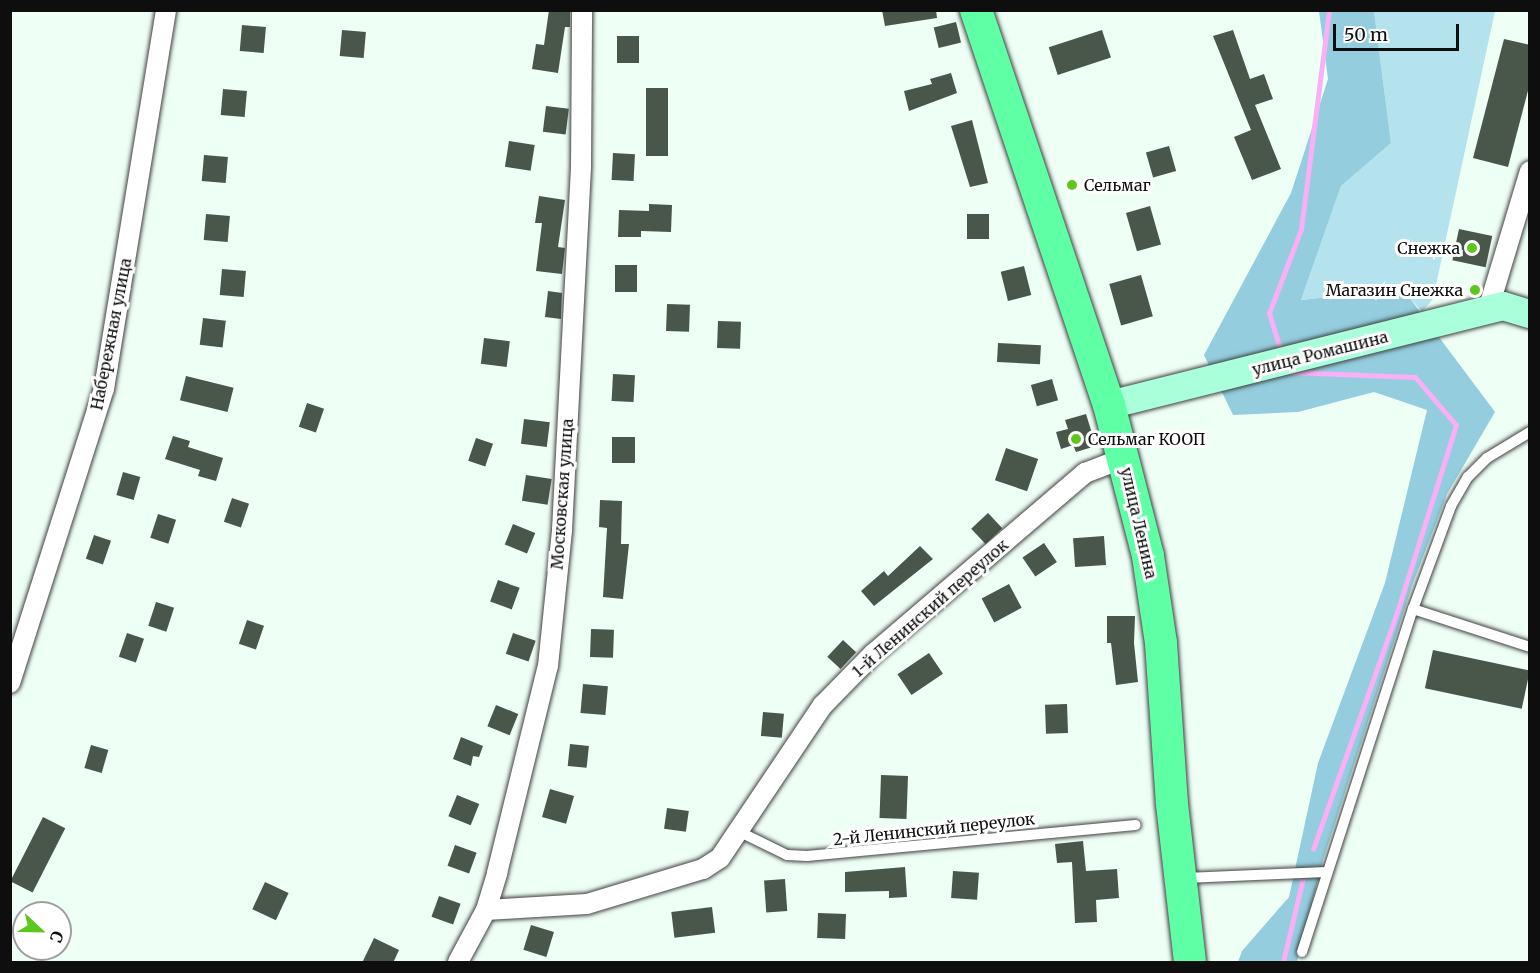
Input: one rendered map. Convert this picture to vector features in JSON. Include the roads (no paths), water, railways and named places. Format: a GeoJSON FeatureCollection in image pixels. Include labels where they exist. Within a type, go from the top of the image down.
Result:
{"type":"FeatureCollection","features":[{"type":"Feature","properties":{"kind":"main road","name":"улица Ленина"},"geometry":{"type":"LineString","coordinates":[[976,10],[1109,405],[1124,458],[1156,597],[1180,878],[1190,956]]}},
{"type":"Feature","properties":{"kind":"street","name":"Набережная улица"},"geometry":{"type":"LineString","coordinates":[[10,682],[104,388],[166,10]]}},
{"type":"Feature","properties":{"kind":"street","name":"Московская улица"},"geometry":{"type":"LineString","coordinates":[[458,963],[486,910],[548,666],[562,530],[581,167],[582,10]]}},
{"type":"Feature","properties":{"kind":"street"},"geometry":{"type":"LineString","coordinates":[[1513,307],[1530,171]]}},
{"type":"Feature","properties":{"kind":"street","name":"улица Ромашина"},"geometry":{"type":"LineString","coordinates":[[1109,405],[1513,307]]}},
{"type":"Feature","properties":{"kind":"street","name":"1-й Ленинский переулок"},"geometry":{"type":"LineString","coordinates":[[486,910],[587,904],[634,893],[703,869],[720,858],[740,832],[823,705],[873,654],[1085,473],[1124,458]]}},
{"type":"Feature","properties":{"kind":"lane"},"geometry":{"type":"LineString","coordinates":[[1302,952],[1413,609],[1451,506],[1468,477],[1487,458],[1530,432]]}},
{"type":"Feature","properties":{"kind":"lane"},"geometry":{"type":"LineString","coordinates":[[1413,609],[1530,647]]}},
{"type":"Feature","properties":{"kind":"lane","name":"2-й Ленинский переулок"},"geometry":{"type":"LineString","coordinates":[[740,832],[787,855],[807,856],[1136,825]]}},
{"type":"Feature","properties":{"kind":"lane"},"geometry":{"type":"LineString","coordinates":[[1180,878],[1327,872]]}},
{"type":"Feature","properties":{"kind":"waterway"},"geometry":{"type":"LineString","coordinates":[[1280,349],[1269,313],[1301,229],[1329,10]]}},
{"type":"Feature","properties":{"kind":"waterway"},"geometry":{"type":"LineString","coordinates":[[1289,372],[1415,377],[1456,425],[1397,612],[1313,849]]}},
{"type":"Feature","properties":{"kind":"waterway"},"geometry":{"type":"LineString","coordinates":[[1283,962],[1304,874]]}},
{"type":"Feature","properties":{"kind":"place","name":"Сельмаг"},"geometry":{"type":"Point","coordinates":[1072,185]}},
{"type":"Feature","properties":{"kind":"place","name":"Снежка"},"geometry":{"type":"Point","coordinates":[1472,248]}},
{"type":"Feature","properties":{"kind":"place","name":"Магазин Снежка"},"geometry":{"type":"Point","coordinates":[1475,290]}},
{"type":"Feature","properties":{"kind":"place","name":"Сельмаг КООП"},"geometry":{"type":"Point","coordinates":[1076,439]}}]}
